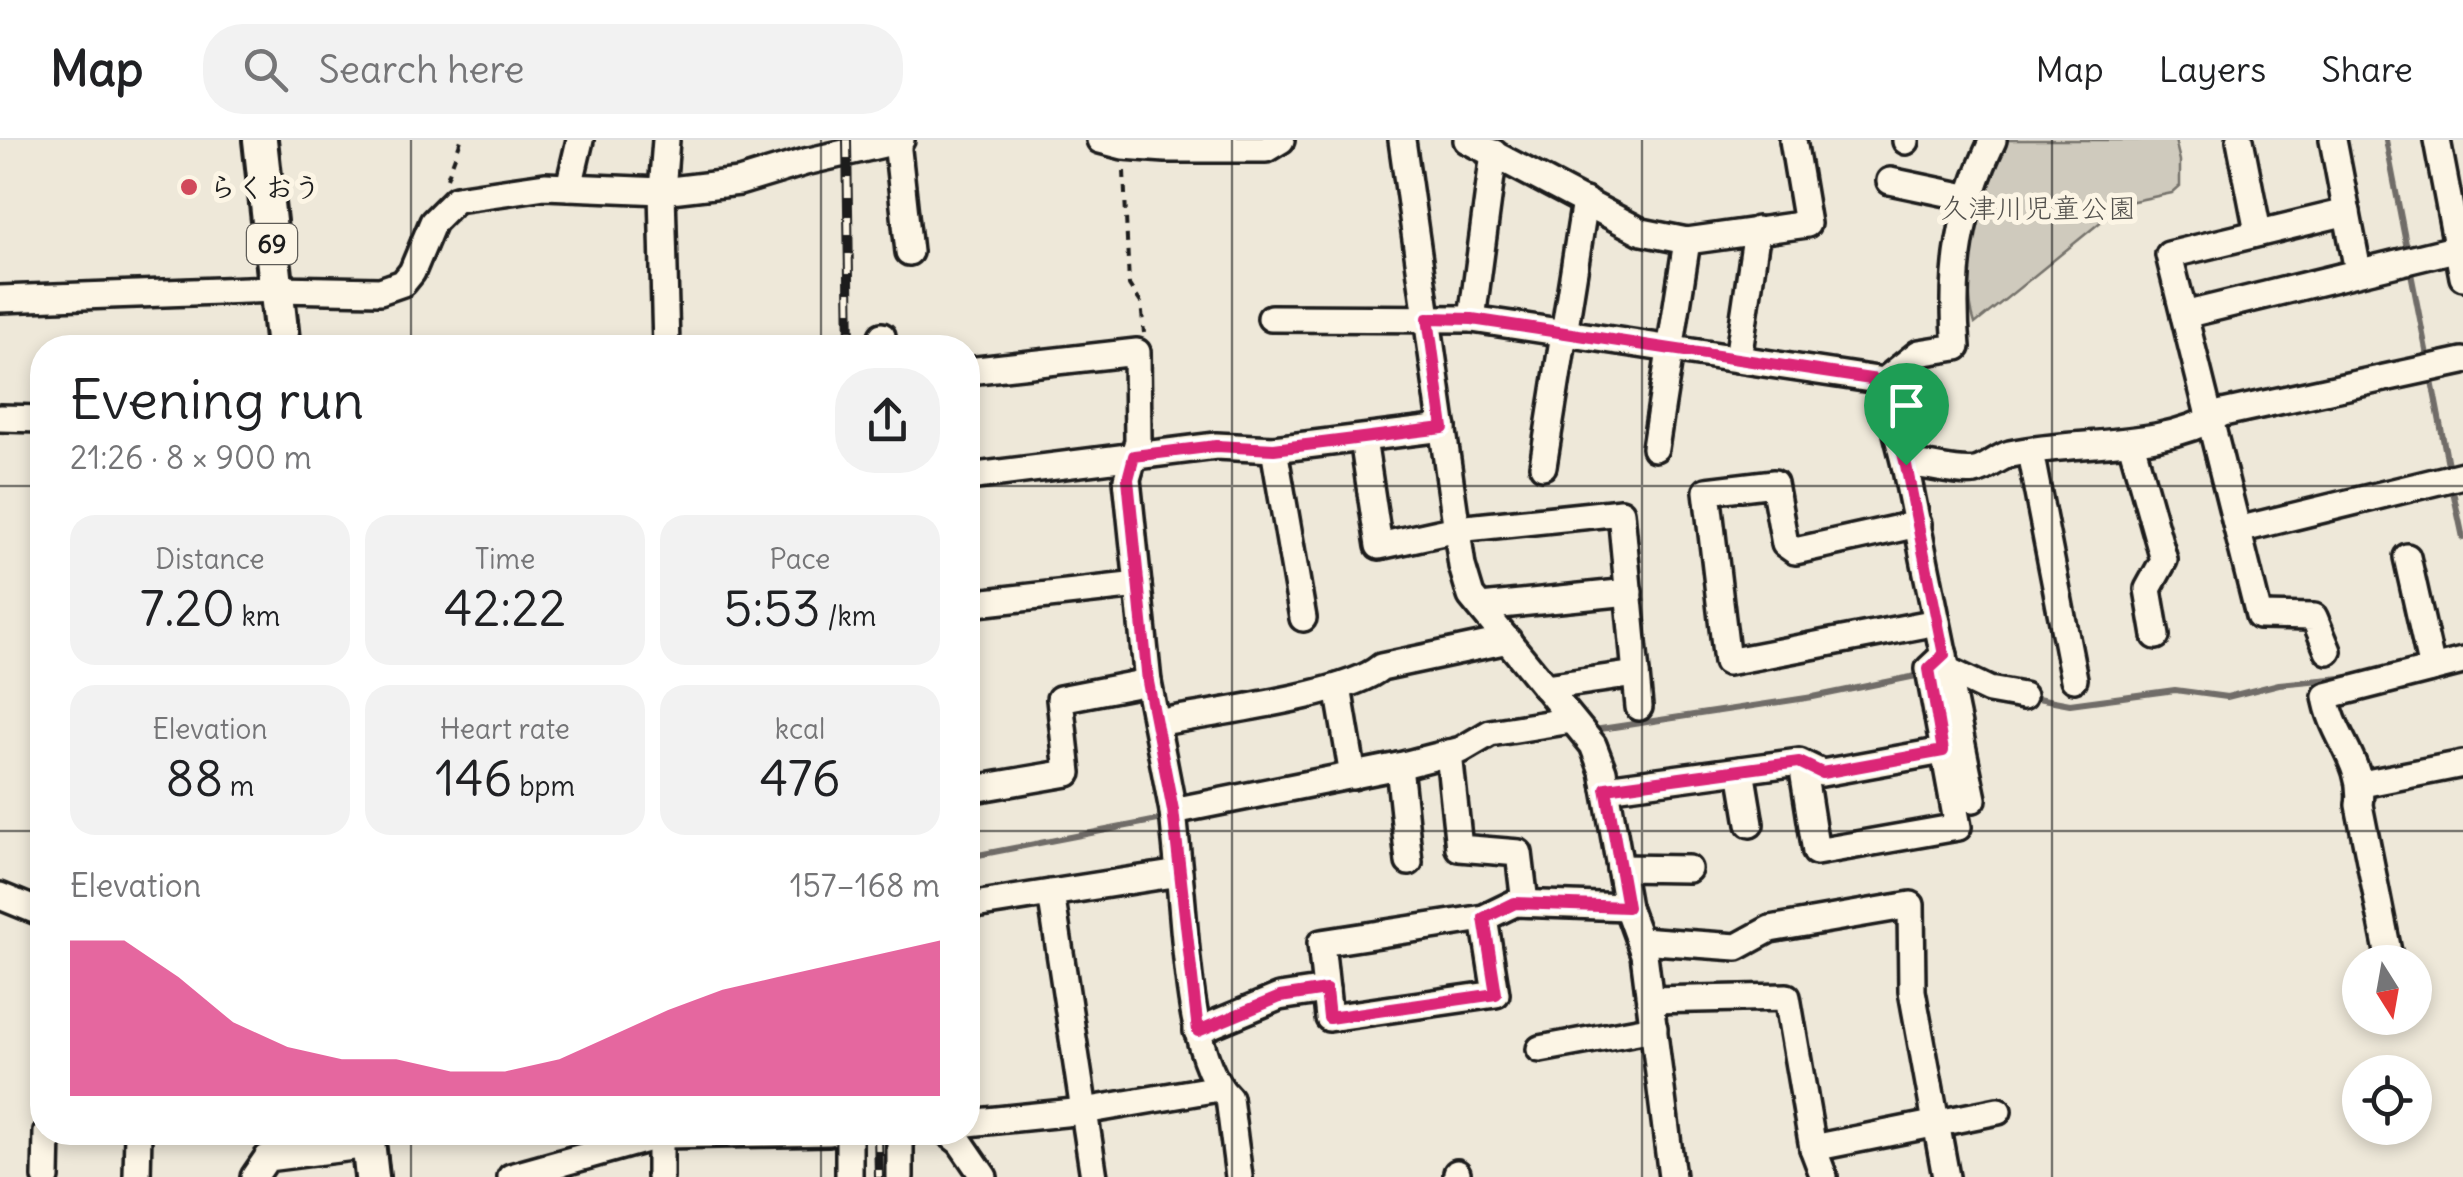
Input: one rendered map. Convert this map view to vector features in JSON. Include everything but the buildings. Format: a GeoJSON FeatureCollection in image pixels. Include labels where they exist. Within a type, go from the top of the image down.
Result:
{"type":"FeatureCollection","features":[{"type":"Feature","properties":{"kind":"main road","name":"69"},"geometry":{"type":"LineString","coordinates":[[260,140],[282,335]]}},
{"type":"Feature","properties":{"kind":"street"},"geometry":{"type":"LineString","coordinates":[[570,188],[580,140]]}},
{"type":"Feature","properties":{"kind":"street"},"geometry":{"type":"LineString","coordinates":[[666,140],[662,191],[666,335]]}},
{"type":"Feature","properties":{"kind":"street"},"geometry":{"type":"LineString","coordinates":[[0,299],[277,289],[380,291],[403,284],[433,222],[456,199],[545,186],[662,191],[739,182],[899,140],[909,252]]}},
{"type":"Feature","properties":{"kind":"street"},"geometry":{"type":"LineString","coordinates":[[1111,143],[1266,149],[1280,140]]}},
{"type":"Feature","properties":{"kind":"street"},"geometry":{"type":"LineString","coordinates":[[1402,140],[1457,530],[1471,596],[1592,745],[1606,788],[1627,907],[1640,940],[1672,1177]]}},
{"type":"Feature","properties":{"kind":"street"},"geometry":{"type":"LineString","coordinates":[[1467,140],[1642,232],[1687,241],[1807,224],[1793,140]]}},
{"type":"Feature","properties":{"kind":"street"},"geometry":{"type":"LineString","coordinates":[[1270,318],[1472,319],[1884,381],[1919,353],[1957,347],[1952,296],[1958,244],[1992,140]]}},
{"type":"Feature","properties":{"kind":"street"},"geometry":{"type":"LineString","coordinates":[[2240,140],[2258,232]]}},
{"type":"Feature","properties":{"kind":"street"},"geometry":{"type":"LineString","coordinates":[[2333,140],[2358,271]]}},
{"type":"Feature","properties":{"kind":"street"},"geometry":{"type":"LineString","coordinates":[[2438,140],[2463,277]]}},
{"type":"Feature","properties":{"kind":"street"},"geometry":{"type":"LineString","coordinates":[[1472,319],[1494,153]]}},
{"type":"Feature","properties":{"kind":"street"},"geometry":{"type":"LineString","coordinates":[[1890,181],[1971,198]]}},
{"type":"Feature","properties":{"kind":"street"},"geometry":{"type":"LineString","coordinates":[[1543,466],[1585,201]]}},
{"type":"Feature","properties":{"kind":"street"},"geometry":{"type":"LineString","coordinates":[[2328,651],[2314,617],[2259,616],[2170,254],[2347,212]]}},
{"type":"Feature","properties":{"kind":"street"},"geometry":{"type":"LineString","coordinates":[[1738,359],[1757,230]]}},
{"type":"Feature","properties":{"kind":"street"},"geometry":{"type":"LineString","coordinates":[[1655,448],[1687,241]]}},
{"type":"Feature","properties":{"kind":"street"},"geometry":{"type":"LineString","coordinates":[[2184,315],[2460,248]]}},
{"type":"Feature","properties":{"kind":"street"},"geometry":{"type":"LineString","coordinates":[[980,370],[1138,352],[1138,441],[1128,479],[1148,682],[1173,810],[1198,1031],[1218,1088],[1230,1098],[1239,1177]]}},
{"type":"Feature","properties":{"kind":"street"},"geometry":{"type":"LineString","coordinates":[[1906,465],[1921,463],[1976,471],[2006,455],[2131,442],[2209,421],[2223,413],[2463,361]]}},
{"type":"Feature","properties":{"kind":"street"},"geometry":{"type":"LineString","coordinates":[[1884,381],[1906,465],[1946,663],[1989,690],[2023,696]]}},
{"type":"Feature","properties":{"kind":"street"},"geometry":{"type":"LineString","coordinates":[[0,418],[30,419]]}},
{"type":"Feature","properties":{"kind":"street"},"geometry":{"type":"LineString","coordinates":[[980,476],[1216,446],[1274,449],[1443,428]]}},
{"type":"Feature","properties":{"kind":"street"},"geometry":{"type":"LineString","coordinates":[[1364,439],[1379,546],[1457,530],[1621,512],[1639,707]]}},
{"type":"Feature","properties":{"kind":"street"},"geometry":{"type":"LineString","coordinates":[[2131,442],[2164,560],[2148,590],[2156,636]]}},
{"type":"Feature","properties":{"kind":"street"},"geometry":{"type":"LineString","coordinates":[[1274,449],[1303,618]]}},
{"type":"Feature","properties":{"kind":"street"},"geometry":{"type":"LineString","coordinates":[[2030,452],[2074,679]]}},
{"type":"Feature","properties":{"kind":"street"},"geometry":{"type":"LineString","coordinates":[[2238,530],[2463,475]]}},
{"type":"Feature","properties":{"kind":"street"},"geometry":{"type":"LineString","coordinates":[[1918,524],[1795,552],[1785,544],[1774,483],[1707,491],[1727,662],[1937,622]]}},
{"type":"Feature","properties":{"kind":"street"},"geometry":{"type":"LineString","coordinates":[[2407,557],[2432,670]]}},
{"type":"Feature","properties":{"kind":"street"},"geometry":{"type":"LineString","coordinates":[[980,603],[1138,585]]}},
{"type":"Feature","properties":{"kind":"street"},"geometry":{"type":"LineString","coordinates":[[1481,608],[1629,592]]}},
{"type":"Feature","properties":{"kind":"street"},"geometry":{"type":"LineString","coordinates":[[1156,723],[1338,687],[1369,678],[1381,667],[1508,640]]}},
{"type":"Feature","properties":{"kind":"street"},"geometry":{"type":"LineString","coordinates":[[2387,945],[2359,805],[2362,784],[2328,713],[2326,696],[2463,661]]}},
{"type":"Feature","properties":{"kind":"street"},"geometry":{"type":"LineString","coordinates":[[1946,663],[1929,669],[1959,736],[1973,799]]}},
{"type":"Feature","properties":{"kind":"street"},"geometry":{"type":"LineString","coordinates":[[1546,687],[1636,674]]}},
{"type":"Feature","properties":{"kind":"street"},"geometry":{"type":"LineString","coordinates":[[980,788],[1068,773],[1060,700],[1148,682]]}},
{"type":"Feature","properties":{"kind":"street"},"geometry":{"type":"LineString","coordinates":[[1338,687],[1353,776]]}},
{"type":"Feature","properties":{"kind":"street"},"geometry":{"type":"LineString","coordinates":[[1173,810],[1398,766],[1449,753],[1490,734],[1572,720]]}},
{"type":"Feature","properties":{"kind":"street"},"geometry":{"type":"LineString","coordinates":[[1606,788],[1799,762],[1822,773],[1959,736]]}},
{"type":"Feature","properties":{"kind":"street"},"geometry":{"type":"LineString","coordinates":[[1810,768],[1804,776],[1816,852],[1958,828],[1959,736]]}},
{"type":"Feature","properties":{"kind":"street"},"geometry":{"type":"LineString","coordinates":[[1449,753],[1459,848],[1519,853],[1525,903]]}},
{"type":"Feature","properties":{"kind":"street"},"geometry":{"type":"LineString","coordinates":[[2362,784],[2463,764]]}},
{"type":"Feature","properties":{"kind":"street"},"geometry":{"type":"LineString","coordinates":[[1398,766],[1408,862]]}},
{"type":"Feature","properties":{"kind":"street"},"geometry":{"type":"LineString","coordinates":[[1741,770],[1750,824]]}},
{"type":"Feature","properties":{"kind":"street"},"geometry":{"type":"LineString","coordinates":[[1620,868],[1688,869]]}},
{"type":"Feature","properties":{"kind":"street"},"geometry":{"type":"LineString","coordinates":[[980,904],[1179,873]]}},
{"type":"Feature","properties":{"kind":"street"},"geometry":{"type":"LineString","coordinates":[[1051,893],[1094,1177]]}},
{"type":"Feature","properties":{"kind":"street"},"geometry":{"type":"LineString","coordinates":[[0,896],[30,908]]}},
{"type":"Feature","properties":{"kind":"street"},"geometry":{"type":"LineString","coordinates":[[1484,918],[1496,994],[1329,1018],[1321,943],[1484,918],[1515,903],[1627,907]]}},
{"type":"Feature","properties":{"kind":"street"},"geometry":{"type":"LineString","coordinates":[[1640,940],[1737,947],[1770,929],[1910,904],[1912,991],[1946,1177]]}},
{"type":"Feature","properties":{"kind":"street"},"geometry":{"type":"LineString","coordinates":[[1198,1031],[1280,997],[1326,990]]}},
{"type":"Feature","properties":{"kind":"street"},"geometry":{"type":"LineString","coordinates":[[1650,1000],[1787,996],[1813,1148],[1824,1177]]}},
{"type":"Feature","properties":{"kind":"street"},"geometry":{"type":"LineString","coordinates":[[1540,1049],[1654,1028]]}},
{"type":"Feature","properties":{"kind":"street"},"geometry":{"type":"LineString","coordinates":[[980,1129],[1218,1088]]}},
{"type":"Feature","properties":{"kind":"street"},"geometry":{"type":"LineString","coordinates":[[1813,1148],[1998,1112]]}},
{"type":"Feature","properties":{"kind":"street"},"geometry":{"type":"LineString","coordinates":[[46,1145],[46,1177]]}},
{"type":"Feature","properties":{"kind":"street"},"geometry":{"type":"LineString","coordinates":[[138,1145],[138,1177]]}},
{"type":"Feature","properties":{"kind":"street"},"geometry":{"type":"LineString","coordinates":[[511,1177],[622,1145]]}},
{"type":"Feature","properties":{"kind":"street"},"geometry":{"type":"LineString","coordinates":[[660,1145],[660,1177]]}},
{"type":"Feature","properties":{"kind":"street"},"geometry":{"type":"LineString","coordinates":[[849,1145],[849,1177]]}},
{"type":"Feature","properties":{"kind":"street"},"geometry":{"type":"LineString","coordinates":[[900,1145],[900,1177]]}},
{"type":"Feature","properties":{"kind":"street"},"geometry":{"type":"LineString","coordinates":[[967,1145],[984,1177]]}},
{"type":"Feature","properties":{"kind":"street"},"geometry":{"type":"LineString","coordinates":[[254,1177],[267,1158],[369,1152]]}},
{"type":"Feature","properties":{"kind":"path"},"geometry":{"type":"LineString","coordinates":[[1111,143],[1129,284],[1141,304],[1144,336],[1138,352]]}},
{"type":"Feature","properties":{"kind":"green space","name":"久津川児童公園"},"geometry":{"type":"Polygon","coordinates":[[[2004,140],[2175,140],[2180,186],[2172,193],[2124,203],[1975,324],[1969,279],[1972,255],[1982,207],[2004,140]]]}},
{"type":"Feature","properties":{"kind":"waterway"},"geometry":{"type":"LineString","coordinates":[[2386,140],[2407,249]]}},
{"type":"Feature","properties":{"kind":"waterway"},"geometry":{"type":"LineString","coordinates":[[2410,268],[2428,360]]}},
{"type":"Feature","properties":{"kind":"waterway"},"geometry":{"type":"LineString","coordinates":[[2432,381],[2449,470]]}},
{"type":"Feature","properties":{"kind":"waterway"},"geometry":{"type":"LineString","coordinates":[[2453,491],[2463,538]]}},
{"type":"Feature","properties":{"kind":"waterway"},"geometry":{"type":"LineString","coordinates":[[1594,730],[1813,697],[1921,675]]}},
{"type":"Feature","properties":{"kind":"waterway"},"geometry":{"type":"LineString","coordinates":[[2032,697],[2070,704],[2175,690],[2227,697],[2279,684],[2352,677]]}},
{"type":"Feature","properties":{"kind":"waterway"},"geometry":{"type":"LineString","coordinates":[[980,855],[1168,818]]}},
{"type":"Feature","properties":{"kind":"railway"},"geometry":{"type":"LineString","coordinates":[[847,140],[850,335]]}},
{"type":"Feature","properties":{"kind":"railway"},"geometry":{"type":"LineString","coordinates":[[878,1145],[879,1177]]}},
{"type":"Feature","properties":{"kind":"place","name":"らくおう"},"geometry":{"type":"Point","coordinates":[189,187]}},
{"type":"Feature","properties":{"kind":"route"},"geometry":{"type":"LineString","coordinates":[[1428,318],[1472,319],[1884,381],[1906,465],[1944,655],[1929,669],[1943,751],[1822,773],[1799,762],[1606,788],[1627,907],[1515,903],[1484,918],[1496,994],[1329,1018],[1326,990],[1280,997],[1198,1031],[1173,810],[1148,682],[1128,479],[1134,456],[1216,446],[1274,449],[1443,428],[1428,318]]}}]}
